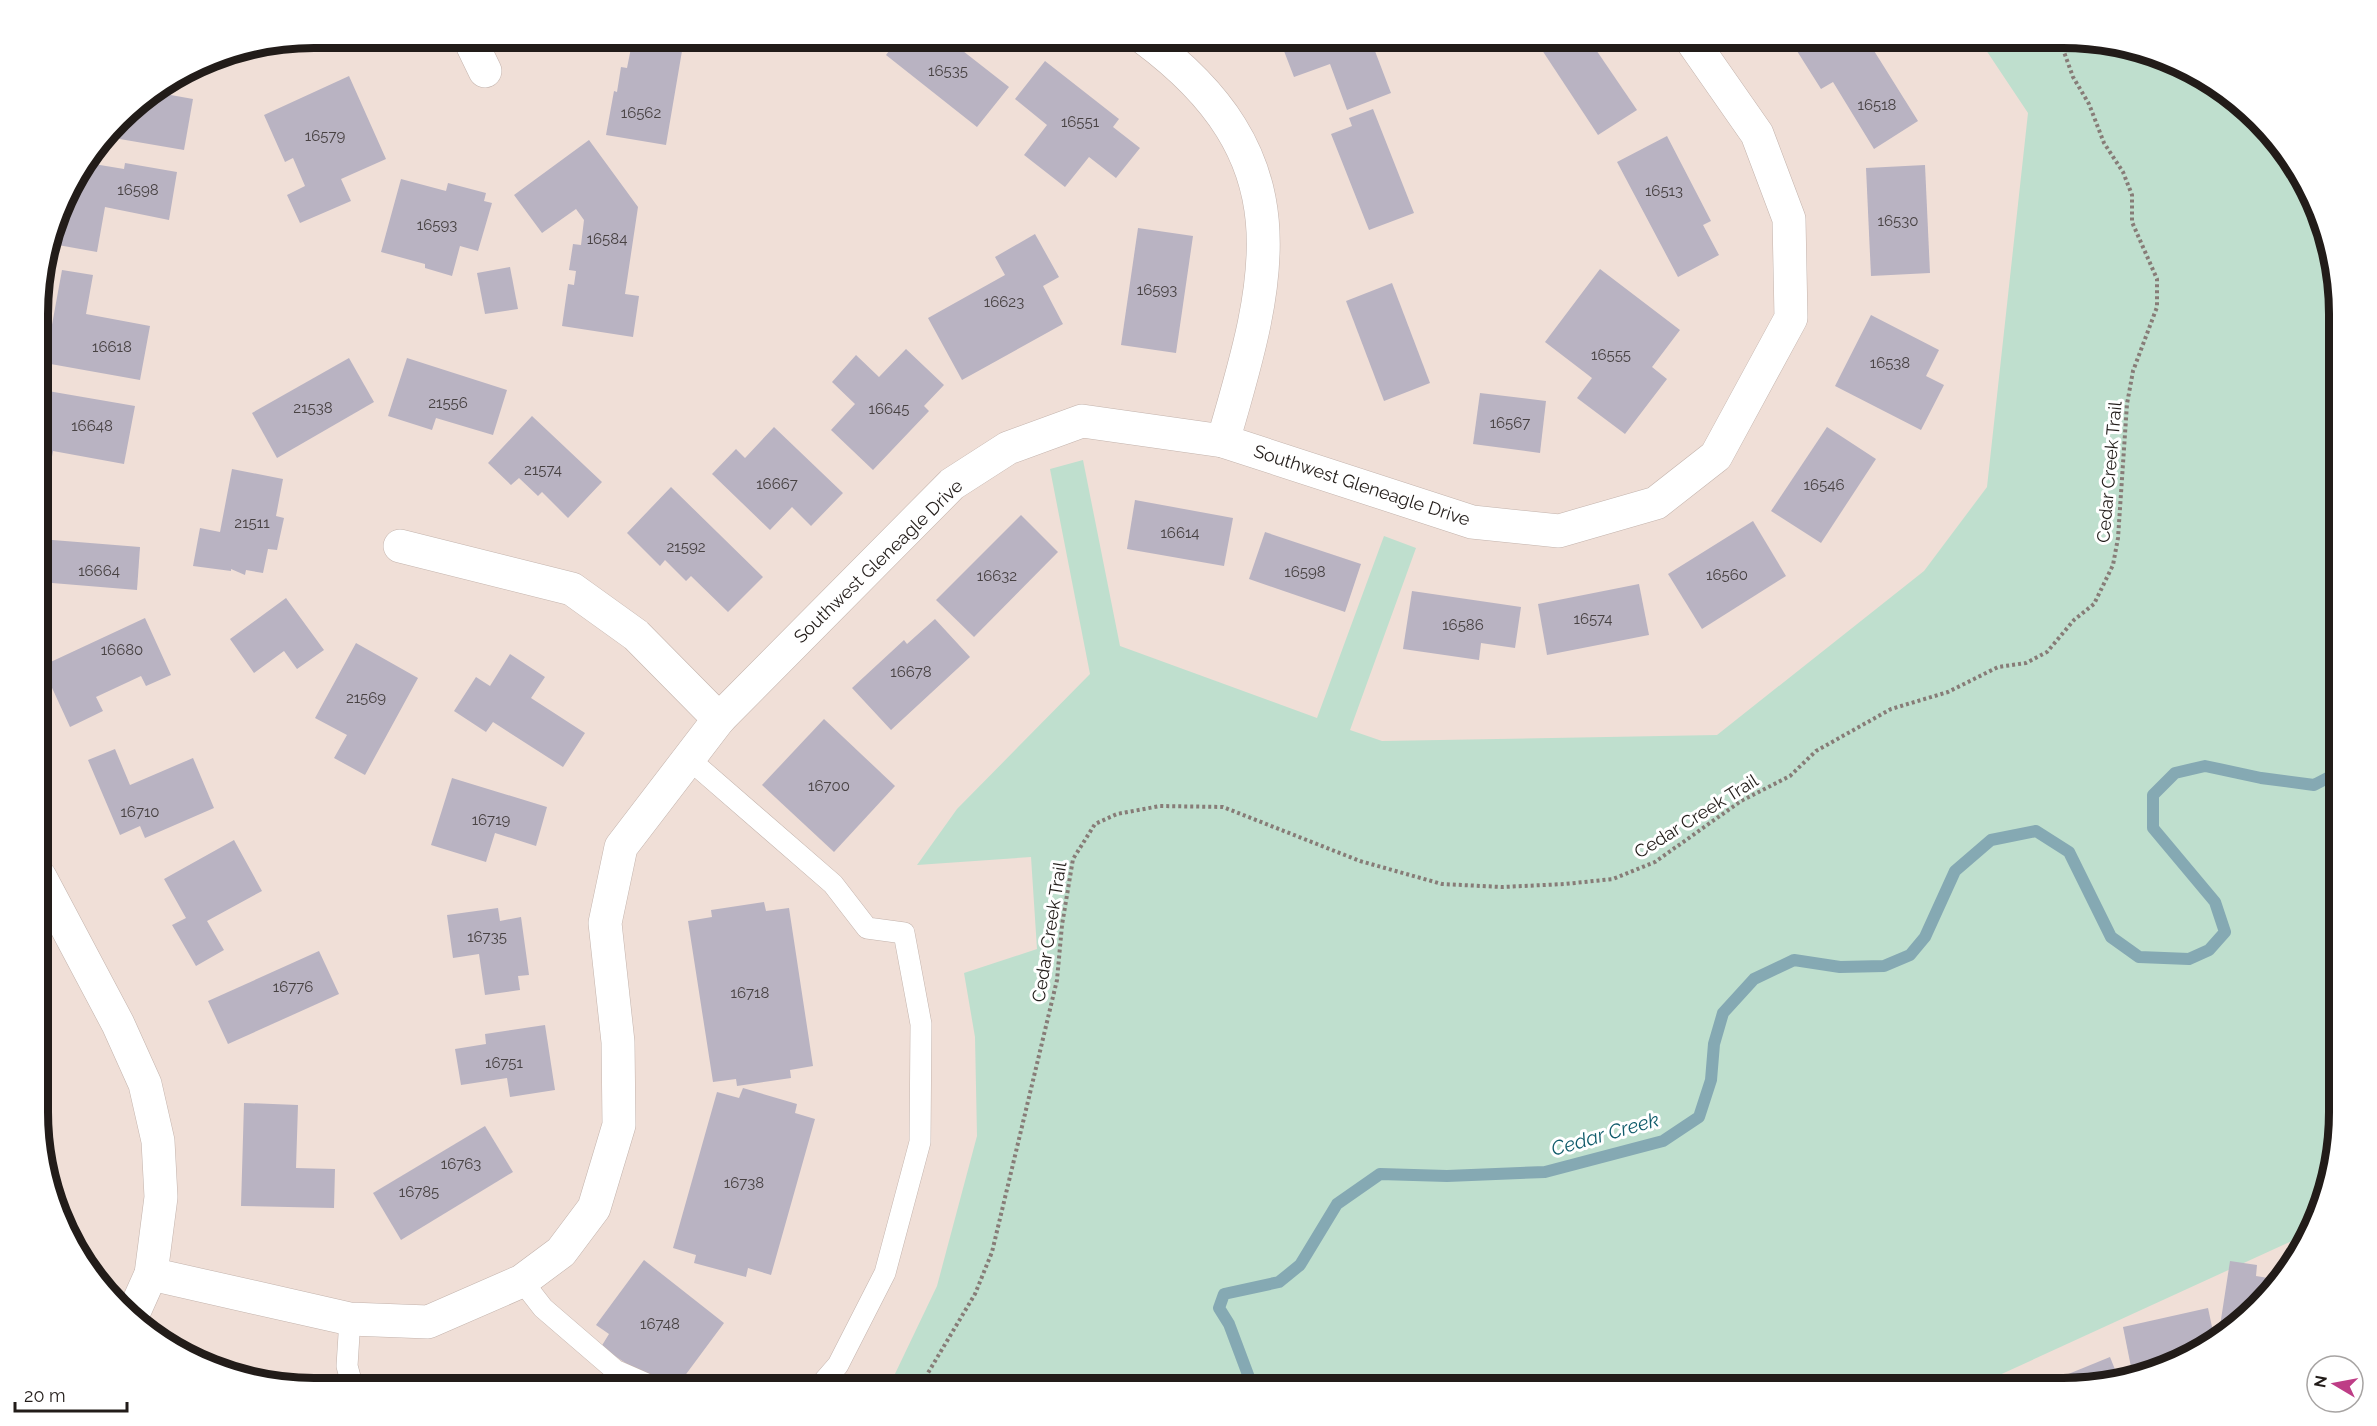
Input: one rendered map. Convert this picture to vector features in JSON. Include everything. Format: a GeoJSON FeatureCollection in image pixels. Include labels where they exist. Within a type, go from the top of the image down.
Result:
{"type":"FeatureCollection","features":[{"type":"Feature","properties":{"kind":"street"},"geometry":{"type":"LineString","coordinates":[[474,48],[486,71]]}},
{"type":"Feature","properties":{"kind":"street"},"geometry":{"type":"LineString","coordinates":[[1157,48],[1175,61],[1214,99],[1237,137],[1256,183],[1265,230],[1262,293],[1223,441]]}},
{"type":"Feature","properties":{"kind":"street","name":"Southwest Gleneagle Drive"},"geometry":{"type":"LineString","coordinates":[[151,1274],[350,1319],[428,1322],[522,1281],[561,1252],[594,1208],[619,1125],[618,1042],[605,923],[621,847],[719,719],[952,484],[1008,448],[1082,421],[1223,441],[1472,522],[1559,531],[1656,503],[1716,456],[1791,318],[1789,219],[1757,134],[1697,48]]}},
{"type":"Feature","properties":{"kind":"street"},"geometry":{"type":"LineString","coordinates":[[400,546],[572,589],[636,635],[719,719]]}},
{"type":"Feature","properties":{"kind":"street"},"geometry":{"type":"LineString","coordinates":[[48,892],[118,1024],[145,1084],[158,1141],[161,1197],[151,1274],[135,1309]]}},
{"type":"Feature","properties":{"kind":"lane"},"geometry":{"type":"LineString","coordinates":[[688,759],[833,884],[867,928],[904,933],[921,1024],[920,1142],[885,1273],[838,1365],[827,1378]]}},
{"type":"Feature","properties":{"kind":"lane"},"geometry":{"type":"LineString","coordinates":[[522,1281],[543,1308],[615,1370],[633,1378]]}},
{"type":"Feature","properties":{"kind":"lane"},"geometry":{"type":"LineString","coordinates":[[350,1319],[347,1366],[350,1378]]}},
{"type":"Feature","properties":{"kind":"path","name":"Cedar Creek Trail"},"geometry":{"type":"LineString","coordinates":[[925,1378],[975,1294],[992,1252],[1058,980],[1062,925],[1073,859],[1095,824],[1117,814],[1160,806],[1223,807],[1360,861],[1442,884],[1513,886],[1613,879],[1655,862],[1741,801],[1790,776],[1816,751],[1891,709],[1948,692],[1998,667],[2026,663],[2047,652],[2074,620],[2094,604],[2113,565],[2118,538],[2127,404],[2133,371],[2157,307],[2157,279],[2132,222],[2132,195],[2123,172],[2104,143],[2089,104],[2073,77],[2063,48]]}},
{"type":"Feature","properties":{"kind":"green space"},"geometry":{"type":"Polygon","coordinates":[[[1985,48],[2098,50],[2149,62],[2181,75],[2225,103],[2251,126],[2274,152],[2302,196],[2320,245],[2327,279],[2329,314],[2329,1112],[2327,1147],[2320,1181],[2309,1214],[2297,1239],[1993,1378],[893,1378],[937,1286],[977,1136],[975,1037],[964,973],[1037,949],[1031,857],[917,865],[957,809],[1090,674],[1050,469],[1083,460],[1120,646],[1317,718],[1384,536],[1416,548],[1350,730],[1382,741],[1717,735],[1924,571],[1987,487],[2028,113],[1985,48]]]}},
{"type":"Feature","properties":{"kind":"building"},"geometry":{"type":"Polygon","coordinates":[[[312,48],[339,48],[338,52],[312,48]]]}},
{"type":"Feature","properties":{"kind":"building"},"geometry":{"type":"Polygon","coordinates":[[[631,48],[663,48],[682,51],[666,145],[606,135],[621,67],[627,68],[631,48]]]}},
{"type":"Feature","properties":{"kind":"building"},"geometry":{"type":"Polygon","coordinates":[[[891,48],[959,48],[1009,87],[977,127],[886,55],[891,48]]]}},
{"type":"Feature","properties":{"kind":"building"},"geometry":{"type":"Polygon","coordinates":[[[1283,48],[1374,48],[1391,93],[1347,110],[1330,64],[1294,77],[1283,48]]]}},
{"type":"Feature","properties":{"kind":"building"},"geometry":{"type":"Polygon","coordinates":[[[1541,48],[1595,48],[1637,110],[1598,135],[1541,48]]]}},
{"type":"Feature","properties":{"kind":"building"},"geometry":{"type":"Polygon","coordinates":[[[1802,48],[1872,48],[1918,121],[1874,149],[1833,82],[1821,89],[1797,51],[1802,48]]]}},
{"type":"Feature","properties":{"kind":"building"},"geometry":{"type":"Polygon","coordinates":[[[1045,61],[1119,119],[1113,127],[1140,148],[1116,178],[1089,157],[1065,187],[1024,155],[1047,125],[1015,99],[1045,61]]]}},
{"type":"Feature","properties":{"kind":"building"},"geometry":{"type":"Polygon","coordinates":[[[349,76],[386,159],[341,179],[351,201],[300,223],[287,195],[305,186],[293,158],[285,162],[264,115],[349,76]]]}},
{"type":"Feature","properties":{"kind":"building"},"geometry":{"type":"Polygon","coordinates":[[[165,94],[193,99],[184,150],[115,138],[139,114],[165,94]]]}},
{"type":"Feature","properties":{"kind":"building"},"geometry":{"type":"Polygon","coordinates":[[[1373,109],[1414,213],[1369,230],[1331,134],[1352,126],[1349,118],[1373,109]]]}},
{"type":"Feature","properties":{"kind":"building"},"geometry":{"type":"Polygon","coordinates":[[[1667,136],[1711,221],[1703,225],[1719,255],[1678,277],[1617,162],[1667,136]]]}},
{"type":"Feature","properties":{"kind":"building"},"geometry":{"type":"Polygon","coordinates":[[[589,140],[638,207],[625,294],[639,296],[633,337],[562,326],[568,284],[574,285],[576,271],[569,270],[573,244],[581,245],[584,220],[576,209],[542,233],[514,195],[589,140]]]}},
{"type":"Feature","properties":{"kind":"building"},"geometry":{"type":"Polygon","coordinates":[[[125,163],[177,172],[169,220],[105,207],[97,252],[58,245],[75,196],[94,164],[124,169],[125,163]]]}},
{"type":"Feature","properties":{"kind":"building"},"geometry":{"type":"Polygon","coordinates":[[[1925,165],[1930,273],[1871,276],[1866,168],[1925,165]]]}},
{"type":"Feature","properties":{"kind":"building"},"geometry":{"type":"Polygon","coordinates":[[[401,179],[446,191],[448,183],[486,193],[484,201],[492,203],[478,251],[460,246],[452,276],[425,268],[425,264],[381,252],[401,179]]]}},
{"type":"Feature","properties":{"kind":"building"},"geometry":{"type":"Polygon","coordinates":[[[1138,228],[1193,236],[1176,353],[1121,345],[1138,228]]]}},
{"type":"Feature","properties":{"kind":"building"},"geometry":{"type":"Polygon","coordinates":[[[1035,234],[1059,277],[1043,286],[1063,324],[962,380],[928,318],[1005,275],[995,257],[1035,234]]]}},
{"type":"Feature","properties":{"kind":"building"},"geometry":{"type":"Polygon","coordinates":[[[510,267],[518,309],[485,314],[477,273],[510,267]]]}},
{"type":"Feature","properties":{"kind":"building"},"geometry":{"type":"Polygon","coordinates":[[[1600,269],[1680,330],[1652,367],[1667,379],[1625,434],[1577,398],[1592,378],[1545,342],[1600,269]]]}},
{"type":"Feature","properties":{"kind":"building"},"geometry":{"type":"Polygon","coordinates":[[[62,270],[93,275],[86,314],[150,326],[140,380],[48,364],[48,347],[62,270]]]}},
{"type":"Feature","properties":{"kind":"building"},"geometry":{"type":"Polygon","coordinates":[[[1392,283],[1430,383],[1384,401],[1346,301],[1392,283]]]}},
{"type":"Feature","properties":{"kind":"building"},"geometry":{"type":"Polygon","coordinates":[[[1871,315],[1939,350],[1926,376],[1944,385],[1921,430],[1835,386],[1871,315]]]}},
{"type":"Feature","properties":{"kind":"building"},"geometry":{"type":"Polygon","coordinates":[[[906,349],[944,385],[924,406],[929,411],[873,470],[831,430],[855,404],[832,382],[856,355],[879,377],[906,349]]]}},
{"type":"Feature","properties":{"kind":"building"},"geometry":{"type":"Polygon","coordinates":[[[349,358],[374,402],[277,458],[252,413],[349,358]]]}},
{"type":"Feature","properties":{"kind":"building"},"geometry":{"type":"Polygon","coordinates":[[[407,358],[507,390],[493,435],[436,418],[432,430],[388,416],[407,358]]]}},
{"type":"Feature","properties":{"kind":"building"},"geometry":{"type":"Polygon","coordinates":[[[48,391],[135,406],[124,464],[53,451],[48,480],[48,391]]]}},
{"type":"Feature","properties":{"kind":"building"},"geometry":{"type":"Polygon","coordinates":[[[1480,393],[1546,401],[1540,453],[1473,444],[1480,393]]]}},
{"type":"Feature","properties":{"kind":"building"},"geometry":{"type":"Polygon","coordinates":[[[532,416],[602,482],[568,518],[542,492],[538,496],[519,478],[511,485],[488,463],[532,416]]]}},
{"type":"Feature","properties":{"kind":"building"},"geometry":{"type":"Polygon","coordinates":[[[774,427],[843,493],[811,526],[792,507],[770,530],[712,474],[736,449],[745,458],[774,427]]]}},
{"type":"Feature","properties":{"kind":"building"},"geometry":{"type":"Polygon","coordinates":[[[1827,427],[1876,459],[1821,543],[1771,511],[1827,427]]]}},
{"type":"Feature","properties":{"kind":"building"},"geometry":{"type":"Polygon","coordinates":[[[232,469],[283,479],[276,516],[284,518],[277,550],[268,549],[263,573],[246,570],[245,575],[231,569],[231,571],[193,566],[200,528],[220,532],[232,469]]]}},
{"type":"Feature","properties":{"kind":"building"},"geometry":{"type":"Polygon","coordinates":[[[671,487],[763,577],[728,612],[691,576],[686,581],[665,560],[660,566],[627,533],[671,487]]]}},
{"type":"Feature","properties":{"kind":"building"},"geometry":{"type":"Polygon","coordinates":[[[1135,500],[1233,518],[1224,566],[1127,549],[1135,500]]]}},
{"type":"Feature","properties":{"kind":"building"},"geometry":{"type":"Polygon","coordinates":[[[1021,515],[1058,552],[974,637],[936,600],[1021,515]]]}},
{"type":"Feature","properties":{"kind":"building"},"geometry":{"type":"Polygon","coordinates":[[[1753,521],[1786,576],[1702,629],[1668,574],[1753,521]]]}},
{"type":"Feature","properties":{"kind":"building"},"geometry":{"type":"Polygon","coordinates":[[[1265,532],[1361,564],[1345,612],[1249,579],[1265,532]]]}},
{"type":"Feature","properties":{"kind":"building"},"geometry":{"type":"Polygon","coordinates":[[[48,540],[140,547],[137,590],[48,583],[48,540]]]}},
{"type":"Feature","properties":{"kind":"building"},"geometry":{"type":"Polygon","coordinates":[[[1639,584],[1649,635],[1547,655],[1538,604],[1639,584]]]}},
{"type":"Feature","properties":{"kind":"building"},"geometry":{"type":"Polygon","coordinates":[[[1412,591],[1521,607],[1515,648],[1481,643],[1479,660],[1403,649],[1412,591]]]}},
{"type":"Feature","properties":{"kind":"building"},"geometry":{"type":"Polygon","coordinates":[[[286,598],[324,650],[297,669],[284,651],[254,673],[230,639],[286,598]]]}},
{"type":"Feature","properties":{"kind":"building"},"geometry":{"type":"Polygon","coordinates":[[[145,618],[171,675],[146,686],[141,676],[96,697],[103,711],[70,727],[48,679],[48,663],[145,618]]]}},
{"type":"Feature","properties":{"kind":"building"},"geometry":{"type":"Polygon","coordinates":[[[935,619],[970,657],[891,730],[852,688],[904,640],[907,644],[935,619]]]}},
{"type":"Feature","properties":{"kind":"building"},"geometry":{"type":"Polygon","coordinates":[[[356,643],[418,678],[365,775],[334,758],[347,735],[315,718],[356,643]]]}},
{"type":"Feature","properties":{"kind":"building"},"geometry":{"type":"Polygon","coordinates":[[[510,654],[545,677],[531,698],[585,733],[563,767],[493,722],[486,732],[454,711],[476,677],[490,686],[510,654]]]}},
{"type":"Feature","properties":{"kind":"building"},"geometry":{"type":"Polygon","coordinates":[[[824,719],[895,786],[834,852],[762,785],[824,719]]]}},
{"type":"Feature","properties":{"kind":"building"},"geometry":{"type":"Polygon","coordinates":[[[115,749],[130,785],[193,758],[214,808],[145,838],[140,826],[120,835],[88,760],[115,749]]]}},
{"type":"Feature","properties":{"kind":"building"},"geometry":{"type":"Polygon","coordinates":[[[452,778],[547,807],[536,846],[495,833],[486,862],[431,845],[452,778]]]}},
{"type":"Feature","properties":{"kind":"building"},"geometry":{"type":"Polygon","coordinates":[[[234,840],[262,891],[207,921],[224,950],[196,966],[172,925],[186,918],[164,879],[234,840]]]}},
{"type":"Feature","properties":{"kind":"building"},"geometry":{"type":"Polygon","coordinates":[[[764,902],[766,911],[789,908],[813,1066],[790,1070],[791,1078],[737,1086],[736,1079],[713,1082],[688,921],[712,917],[711,910],[764,902]]]}},
{"type":"Feature","properties":{"kind":"building"},"geometry":{"type":"Polygon","coordinates":[[[498,908],[500,921],[521,917],[529,975],[518,976],[520,990],[485,995],[479,954],[453,958],[447,915],[498,908]]]}},
{"type":"Feature","properties":{"kind":"building"},"geometry":{"type":"Polygon","coordinates":[[[319,951],[339,994],[228,1044],[208,1001],[319,951]]]}},
{"type":"Feature","properties":{"kind":"building"},"geometry":{"type":"Polygon","coordinates":[[[545,1025],[555,1090],[510,1097],[507,1078],[461,1085],[455,1049],[486,1044],[485,1034],[545,1025]]]}},
{"type":"Feature","properties":{"kind":"building"},"geometry":{"type":"Polygon","coordinates":[[[743,1088],[797,1104],[795,1113],[815,1119],[771,1275],[748,1268],[746,1277],[694,1263],[696,1255],[673,1248],[717,1092],[739,1098],[743,1088]]]}},
{"type":"Feature","properties":{"kind":"building"},"geometry":{"type":"Polygon","coordinates":[[[244,1103],[298,1105],[296,1168],[335,1169],[334,1208],[241,1206],[244,1103]]]}},
{"type":"Feature","properties":{"kind":"building"},"geometry":{"type":"Polygon","coordinates":[[[485,1126],[513,1172],[401,1240],[373,1193],[485,1126]]]}},
{"type":"Feature","properties":{"kind":"building"},"geometry":{"type":"Polygon","coordinates":[[[644,1260],[724,1323],[683,1378],[649,1378],[601,1347],[609,1334],[596,1325],[644,1260]]]}},
{"type":"Feature","properties":{"kind":"building"},"geometry":{"type":"Polygon","coordinates":[[[2230,1261],[2257,1265],[2256,1276],[2270,1278],[2251,1300],[2220,1327],[2230,1261]]]}},
{"type":"Feature","properties":{"kind":"building"},"geometry":{"type":"Polygon","coordinates":[[[2208,1308],[2213,1332],[2181,1351],[2131,1369],[2123,1327],[2208,1308]]]}},
{"type":"Feature","properties":{"kind":"building"},"geometry":{"type":"Polygon","coordinates":[[[2110,1357],[2116,1373],[2098,1376],[2059,1378],[2110,1357]]]}},
{"type":"Feature","properties":{"kind":"waterway","name":"Cedar Creek"},"geometry":{"type":"LineString","coordinates":[[1249,1378],[1229,1324],[1219,1308],[1224,1294],[1279,1282],[1300,1265],[1337,1204],[1380,1174],[1447,1176],[1545,1172],[1663,1141],[1699,1117],[1711,1080],[1714,1044],[1723,1013],[1754,979],[1794,960],[1840,967],[1884,966],[1910,955],[1925,937],[1955,871],[1991,840],[2036,831],[2069,852],[2111,937],[2139,957],[2189,959],[2209,950],[2225,932],[2215,902],[2153,828],[2153,795],[2175,773],[2205,766],[2261,778],[2314,785],[2329,777]]}}]}
